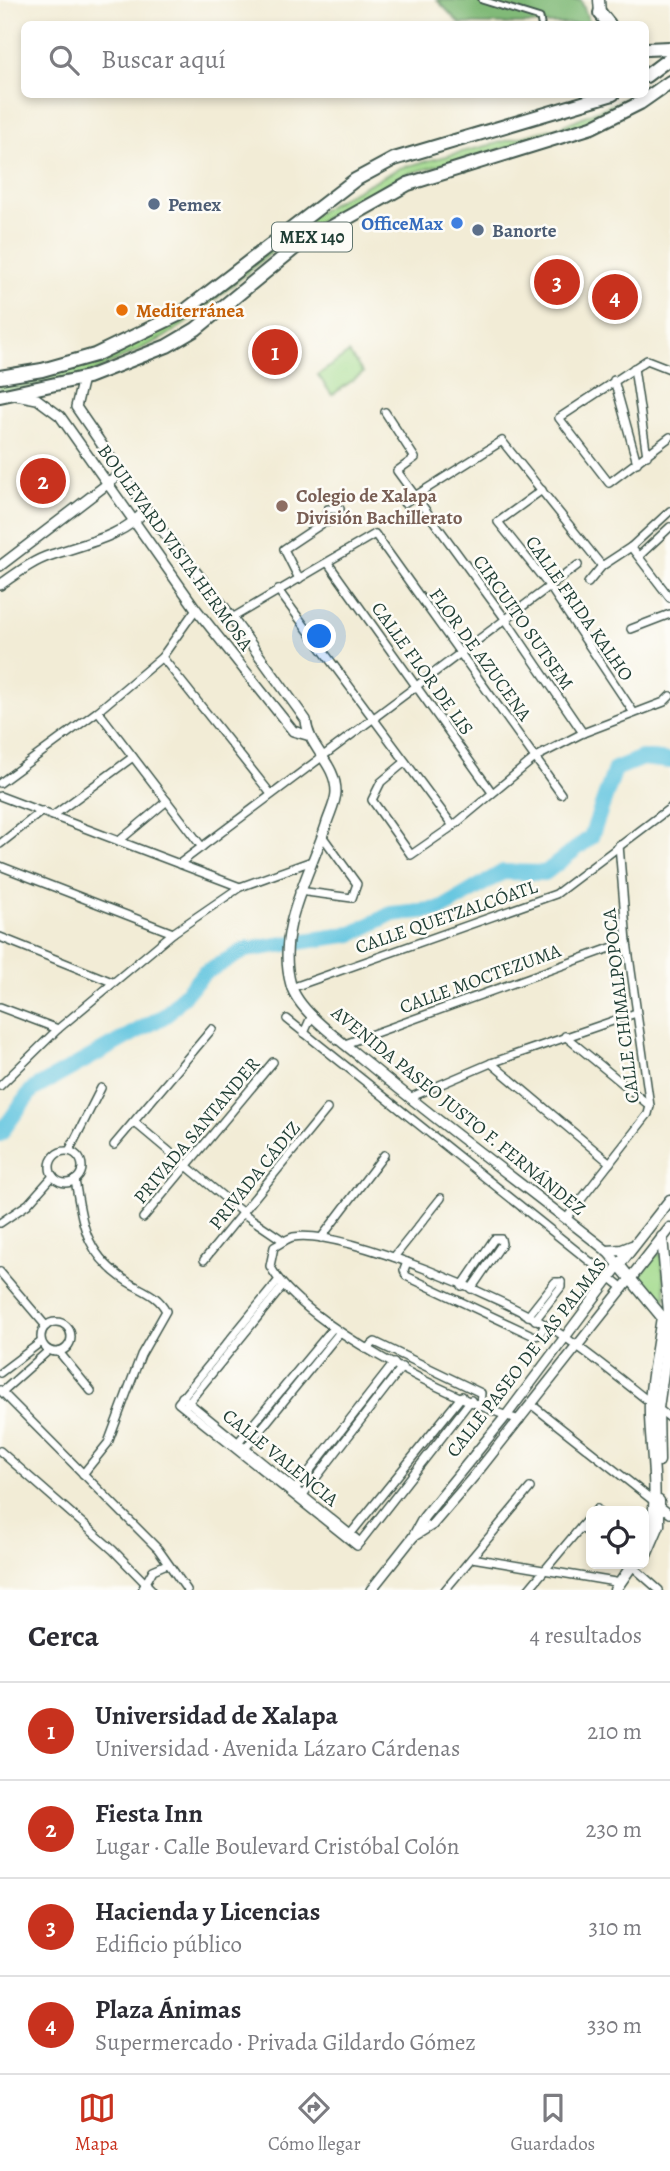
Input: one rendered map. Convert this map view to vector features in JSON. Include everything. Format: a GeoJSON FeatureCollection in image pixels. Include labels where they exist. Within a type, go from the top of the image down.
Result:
{"type":"FeatureCollection","features":[{"type":"Feature","properties":{"kind":"highway"},"geometry":{"type":"LineString","coordinates":[[649,48],[670,47]]}},
{"type":"Feature","properties":{"kind":"highway"},"geometry":{"type":"LineString","coordinates":[[649,74],[670,58]]}},
{"type":"Feature","properties":{"kind":"highway","name":"MEX 140"},"geometry":{"type":"LineString","coordinates":[[649,97],[670,82]]}},
{"type":"Feature","properties":{"kind":"highway","name":"MEX 140"},"geometry":{"type":"LineString","coordinates":[[0,377],[42,370],[95,355],[182,313],[355,180],[394,159],[601,98]]}},
{"type":"Feature","properties":{"kind":"highway","name":"MEX 140"},"geometry":{"type":"LineString","coordinates":[[4,395],[83,378],[167,346],[196,329],[296,247],[408,184],[592,127],[647,98]]}},
{"type":"Feature","properties":{"kind":"highway"},"geometry":{"type":"LineString","coordinates":[[0,368],[42,370]]}},
{"type":"Feature","properties":{"kind":"main road","name":"CALLE PASEO DE LAS PALMAS"},"geometry":{"type":"LineString","coordinates":[[620,1265],[670,1200]]}},
{"type":"Feature","properties":{"kind":"main road","name":"CALLE PASEO DE LAS PALMAS"},"geometry":{"type":"LineString","coordinates":[[630,1279],[670,1228]]}},
{"type":"Feature","properties":{"kind":"main road"},"geometry":{"type":"LineString","coordinates":[[649,1543],[659,1525],[654,1405],[667,1321],[662,1237]]}},
{"type":"Feature","properties":{"kind":"main road"},"geometry":{"type":"LineString","coordinates":[[607,1251],[622,1250],[635,1244]]}},
{"type":"Feature","properties":{"kind":"main road","name":"AVENIDA PASEO JUSTO F. FERNÁNDEZ"},"geometry":{"type":"LineString","coordinates":[[620,1265],[667,1321]]}},
{"type":"Feature","properties":{"kind":"main road"},"geometry":{"type":"LineString","coordinates":[[649,1530],[656,1503]]}},
{"type":"Feature","properties":{"kind":"main road"},"geometry":{"type":"LineString","coordinates":[[621,1584],[634,1569]]}},
{"type":"Feature","properties":{"kind":"street"},"geometry":{"type":"LineString","coordinates":[[482,0],[540,18],[540,21]]}},
{"type":"Feature","properties":{"kind":"street"},"geometry":{"type":"LineString","coordinates":[[670,369],[647,360],[559,418],[609,483],[670,437]]}},
{"type":"Feature","properties":{"kind":"street"},"geometry":{"type":"LineString","coordinates":[[634,368],[647,456]]}},
{"type":"Feature","properties":{"kind":"street","name":"BOULEVARD VISTA HERMOSA"},"geometry":{"type":"LineString","coordinates":[[83,378],[76,407],[146,509],[232,618],[306,720],[307,735],[331,771],[336,792],[323,836],[299,891],[293,919],[287,957],[291,988]]}},
{"type":"Feature","properties":{"kind":"street"},"geometry":{"type":"LineString","coordinates":[[614,380],[637,463]]}},
{"type":"Feature","properties":{"kind":"street","name":"BOULEVARD VISTA HERMOSA"},"geometry":{"type":"LineString","coordinates":[[4,395],[47,404],[60,416],[196,609],[293,731],[307,735]]}},
{"type":"Feature","properties":{"kind":"street","name":"CIRCUITO SUTSEM"},"geometry":{"type":"LineString","coordinates":[[385,412],[415,458],[397,471],[413,497],[506,620],[583,733]]}},
{"type":"Feature","properties":{"kind":"street"},"geometry":{"type":"LineString","coordinates":[[404,503],[502,441],[602,566]]}},
{"type":"Feature","properties":{"kind":"street"},"geometry":{"type":"LineString","coordinates":[[0,566],[123,472]]}},
{"type":"Feature","properties":{"kind":"street","name":"CALLE FRIDA KALHO"},"geometry":{"type":"LineString","coordinates":[[541,490],[498,522],[550,587],[634,713]]}},
{"type":"Feature","properties":{"kind":"street"},"geometry":{"type":"LineString","coordinates":[[0,585],[50,555],[73,550],[135,524],[146,509]]}},
{"type":"Feature","properties":{"kind":"street"},"geometry":{"type":"LineString","coordinates":[[588,583],[602,566],[631,547],[670,511]]}},
{"type":"Feature","properties":{"kind":"street"},"geometry":{"type":"LineString","coordinates":[[299,579],[284,550],[323,523]]}},
{"type":"Feature","properties":{"kind":"street"},"geometry":{"type":"LineString","coordinates":[[639,556],[670,527]]}},
{"type":"Feature","properties":{"kind":"street","name":"FLOR DE AZUCENA"},"geometry":{"type":"LineString","coordinates":[[328,563],[374,534],[561,794]]}},
{"type":"Feature","properties":{"kind":"street"},"geometry":{"type":"LineString","coordinates":[[631,547],[670,598]]}},
{"type":"Feature","properties":{"kind":"street"},"geometry":{"type":"LineString","coordinates":[[232,618],[328,563]]}},
{"type":"Feature","properties":{"kind":"street","name":"CALLE FLOR DE LIS"},"geometry":{"type":"LineString","coordinates":[[328,563],[418,685],[491,791]]}},
{"type":"Feature","properties":{"kind":"street"},"geometry":{"type":"LineString","coordinates":[[179,864],[578,565]]}},
{"type":"Feature","properties":{"kind":"street"},"geometry":{"type":"LineString","coordinates":[[278,590],[453,827]]}},
{"type":"Feature","properties":{"kind":"street"},"geometry":{"type":"LineString","coordinates":[[0,783],[98,711],[162,657],[196,609]]}},
{"type":"Feature","properties":{"kind":"street"},"geometry":{"type":"LineString","coordinates":[[631,629],[670,614]]}},
{"type":"Feature","properties":{"kind":"street"},"geometry":{"type":"LineString","coordinates":[[162,657],[271,794]]}},
{"type":"Feature","properties":{"kind":"street"},"geometry":{"type":"LineString","coordinates":[[405,762],[381,782],[372,800],[411,855],[453,827],[491,791],[536,757],[583,733],[664,702],[670,696]]}},
{"type":"Feature","properties":{"kind":"street"},"geometry":{"type":"LineString","coordinates":[[98,711],[202,847]]}},
{"type":"Feature","properties":{"kind":"street"},"geometry":{"type":"LineString","coordinates":[[54,816],[133,757]]}},
{"type":"Feature","properties":{"kind":"street"},"geometry":{"type":"LineString","coordinates":[[0,796],[240,887]]}},
{"type":"Feature","properties":{"kind":"street"},"geometry":{"type":"LineString","coordinates":[[119,841],[167,801]]}},
{"type":"Feature","properties":{"kind":"street","name":"CALLE QUETZALCÓATL"},"geometry":{"type":"LineString","coordinates":[[291,988],[556,894],[670,808]]}},
{"type":"Feature","properties":{"kind":"street"},"geometry":{"type":"LineString","coordinates":[[0,844],[42,811]]}},
{"type":"Feature","properties":{"kind":"street"},"geometry":{"type":"LineString","coordinates":[[299,891],[352,898],[356,892],[357,884],[323,836]]}},
{"type":"Feature","properties":{"kind":"street","name":"CALLE CHIMALPOPOCA"},"geometry":{"type":"LineString","coordinates":[[566,1219],[648,1114],[650,1106],[627,942],[619,845]]}},
{"type":"Feature","properties":{"kind":"street"},"geometry":{"type":"LineString","coordinates":[[1,1084],[58,1028],[173,933],[240,887],[312,861]]}},
{"type":"Feature","properties":{"kind":"street"},"geometry":{"type":"LineString","coordinates":[[0,866],[173,933]]}},
{"type":"Feature","properties":{"kind":"street"},"geometry":{"type":"LineString","coordinates":[[0,937],[113,982]]}},
{"type":"Feature","properties":{"kind":"street","name":"CALLE MOCTEZUMA"},"geometry":{"type":"LineString","coordinates":[[345,1044],[627,942]]}},
{"type":"Feature","properties":{"kind":"street","name":"AVENIDA PASEO JUSTO F. FERNÁNDEZ"},"geometry":{"type":"LineString","coordinates":[[291,988],[312,1015],[409,1098],[607,1251],[620,1265]]}},
{"type":"Feature","properties":{"kind":"street"},"geometry":{"type":"LineString","coordinates":[[0,1007],[58,1028]]}},
{"type":"Feature","properties":{"kind":"street"},"geometry":{"type":"LineString","coordinates":[[409,1098],[491,1063],[636,1013]]}},
{"type":"Feature","properties":{"kind":"street"},"geometry":{"type":"LineString","coordinates":[[303,1033],[312,1015]]}},
{"type":"Feature","properties":{"kind":"street"},"geometry":{"type":"LineString","coordinates":[[287,1020],[623,1288]]}},
{"type":"Feature","properties":{"kind":"street"},"geometry":{"type":"LineString","coordinates":[[114,1145],[212,1029]]}},
{"type":"Feature","properties":{"kind":"street"},"geometry":{"type":"LineString","coordinates":[[565,1036],[650,1106]]}},
{"type":"Feature","properties":{"kind":"street","name":"PRIVADA SANTANDER"},"geometry":{"type":"LineString","coordinates":[[143,1218],[273,1062]]}},
{"type":"Feature","properties":{"kind":"street"},"geometry":{"type":"LineString","coordinates":[[491,1063],[610,1163]]}},
{"type":"Feature","properties":{"kind":"street"},"geometry":{"type":"LineString","coordinates":[[69,1151],[101,1088]]}},
{"type":"Feature","properties":{"kind":"street","name":"PRIVADA CÁDIZ"},"geometry":{"type":"LineString","coordinates":[[204,1260],[327,1109]]}},
{"type":"Feature","properties":{"kind":"street"},"geometry":{"type":"LineString","coordinates":[[134,1122],[244,1214],[284,1241]]}},
{"type":"Feature","properties":{"kind":"street"},"geometry":{"type":"LineString","coordinates":[[0,1223],[28,1205],[52,1176],[51,1160],[59,1152],[69,1151],[79,1156],[82,1166],[75,1180],[84,1232],[90,1244],[114,1271],[161,1301],[166,1311],[141,1355],[108,1443],[83,1474]]}},
{"type":"Feature","properties":{"kind":"street"},"geometry":{"type":"LineString","coordinates":[[321,1238],[384,1155]]}},
{"type":"Feature","properties":{"kind":"street"},"geometry":{"type":"LineString","coordinates":[[52,1176],[60,1182],[75,1180]]}},
{"type":"Feature","properties":{"kind":"street"},"geometry":{"type":"LineString","coordinates":[[394,1257],[441,1198]]}},
{"type":"Feature","properties":{"kind":"street"},"geometry":{"type":"LineString","coordinates":[[520,1420],[402,1367],[333,1328],[281,1283],[270,1266],[274,1247],[290,1237],[321,1238],[394,1257],[471,1289],[545,1325],[670,1418]]}},
{"type":"Feature","properties":{"kind":"street"},"geometry":{"type":"LineString","coordinates":[[462,1286],[494,1239],[501,1239],[502,1244],[471,1289]]}},
{"type":"Feature","properties":{"kind":"street"},"geometry":{"type":"LineString","coordinates":[[407,1262],[404,1270],[406,1276],[534,1336],[539,1335],[545,1325]]}},
{"type":"Feature","properties":{"kind":"street","name":"CALLE PASEO DE LAS PALMAS"},"geometry":{"type":"LineString","coordinates":[[371,1590],[413,1537],[424,1517],[506,1416],[620,1265]]}},
{"type":"Feature","properties":{"kind":"street"},"geometry":{"type":"LineString","coordinates":[[0,1272],[46,1326]]}},
{"type":"Feature","properties":{"kind":"street","name":"CALLE PASEO DE LAS PALMAS"},"geometry":{"type":"LineString","coordinates":[[413,1537],[432,1525],[520,1420],[630,1279]]}},
{"type":"Feature","properties":{"kind":"street"},"geometry":{"type":"LineString","coordinates":[[555,1282],[561,1282],[561,1287],[531,1318],[555,1282]]}},
{"type":"Feature","properties":{"kind":"street","name":"CALLE VALENCIA"},"geometry":{"type":"LineString","coordinates":[[281,1283],[183,1402],[358,1544],[391,1502]]}},
{"type":"Feature","properties":{"kind":"street"},"geometry":{"type":"LineString","coordinates":[[48,1351],[41,1342],[41,1333],[46,1326],[61,1323],[69,1330],[71,1341],[60,1352]]}},
{"type":"Feature","properties":{"kind":"street"},"geometry":{"type":"LineString","coordinates":[[236,1446],[333,1328]]}},
{"type":"Feature","properties":{"kind":"street"},"geometry":{"type":"LineString","coordinates":[[244,1451],[340,1332]]}},
{"type":"Feature","properties":{"kind":"street"},"geometry":{"type":"LineString","coordinates":[[0,1373],[41,1342]]}},
{"type":"Feature","properties":{"kind":"street"},"geometry":{"type":"LineString","coordinates":[[366,1349],[375,1342],[481,1393],[480,1404]]}},
{"type":"Feature","properties":{"kind":"street"},"geometry":{"type":"LineString","coordinates":[[91,1391],[60,1352],[48,1351],[1,1391],[158,1549],[187,1590]]}},
{"type":"Feature","properties":{"kind":"street"},"geometry":{"type":"LineString","coordinates":[[304,1363],[310,1369]]}},
{"type":"Feature","properties":{"kind":"street"},"geometry":{"type":"LineString","coordinates":[[301,1497],[328,1463],[394,1363]]}},
{"type":"Feature","properties":{"kind":"street"},"geometry":{"type":"LineString","coordinates":[[294,1492],[321,1457],[402,1367]]}},
{"type":"Feature","properties":{"kind":"street"},"geometry":{"type":"LineString","coordinates":[[349,1536],[462,1396]]}},
{"type":"Feature","properties":{"kind":"street"},"geometry":{"type":"LineString","coordinates":[[382,1495],[391,1502],[471,1400]]}},
{"type":"Feature","properties":{"kind":"street"},"geometry":{"type":"LineString","coordinates":[[272,1402],[279,1408]]}},
{"type":"Feature","properties":{"kind":"street"},"geometry":{"type":"LineString","coordinates":[[532,1405],[670,1514]]}},
{"type":"Feature","properties":{"kind":"street"},"geometry":{"type":"LineString","coordinates":[[420,1448],[428,1455]]}},
{"type":"Feature","properties":{"kind":"street"},"geometry":{"type":"LineString","coordinates":[[0,1451],[113,1550],[143,1587],[152,1590]]}},
{"type":"Feature","properties":{"kind":"street"},"geometry":{"type":"LineString","coordinates":[[321,1457],[328,1463]]}},
{"type":"Feature","properties":{"kind":"street"},"geometry":{"type":"LineString","coordinates":[[445,1590],[530,1488]]}},
{"type":"Feature","properties":{"kind":"street"},"geometry":{"type":"LineString","coordinates":[[528,1590],[586,1521]]}},
{"type":"Feature","properties":{"kind":"street"},"geometry":{"type":"LineString","coordinates":[[581,1527],[586,1531]]}},
{"type":"Feature","properties":{"kind":"street"},"geometry":{"type":"LineString","coordinates":[[472,1558],[621,1584]]}},
{"type":"Feature","properties":{"kind":"street"},"geometry":{"type":"LineString","coordinates":[[143,1587],[153,1570],[167,1564]]}},
{"type":"Feature","properties":{"kind":"street"},"geometry":{"type":"LineString","coordinates":[[641,1569],[659,1590]]}},
{"type":"Feature","properties":{"kind":"green space"},"geometry":{"type":"Polygon","coordinates":[[[437,0],[581,0],[589,21],[457,21],[437,0]]]}},
{"type":"Feature","properties":{"kind":"green space"},"geometry":{"type":"Polygon","coordinates":[[[670,69],[670,79],[649,93],[649,84],[670,69]]]}},
{"type":"Feature","properties":{"kind":"green space"},"geometry":{"type":"Polygon","coordinates":[[[626,98],[642,98],[561,133],[403,175],[289,238],[189,321],[163,338],[88,375],[0,393],[0,380],[44,372],[183,316],[286,232],[345,196],[400,168],[560,127],[626,98]]]}},
{"type":"Feature","properties":{"kind":"green space"},"geometry":{"type":"Polygon","coordinates":[[[349,353],[363,373],[332,395],[318,375],[349,353]]]}},
{"type":"Feature","properties":{"kind":"green space"},"geometry":{"type":"Polygon","coordinates":[[[657,1254],[661,1254],[666,1297],[661,1301],[640,1283],[640,1276],[657,1254]]]}},
{"type":"Feature","properties":{"kind":"waterway"},"geometry":{"type":"LineString","coordinates":[[0,1134],[32,1090],[166,1015],[204,973],[245,950],[352,934],[391,914],[441,909],[503,872],[545,873],[591,837],[615,769],[642,758],[670,761]]}},
{"type":"Feature","properties":{"kind":"place","name":"Pemex"},"geometry":{"type":"Point","coordinates":[154,204]}},
{"type":"Feature","properties":{"kind":"place","name":"OfficeMax"},"geometry":{"type":"Point","coordinates":[457,223]}},
{"type":"Feature","properties":{"kind":"place","name":"Banorte"},"geometry":{"type":"Point","coordinates":[478,230]}},
{"type":"Feature","properties":{"kind":"place","name":"Hacienda y Licencias"},"geometry":{"type":"Point","coordinates":[557,282]}},
{"type":"Feature","properties":{"kind":"place","name":"Plaza Ánimas"},"geometry":{"type":"Point","coordinates":[615,297]}},
{"type":"Feature","properties":{"kind":"place","name":"Mediterránea"},"geometry":{"type":"Point","coordinates":[122,310]}},
{"type":"Feature","properties":{"kind":"place","name":"Universidad de Xalapa"},"geometry":{"type":"Point","coordinates":[275,352]}},
{"type":"Feature","properties":{"kind":"place","name":"Fiesta Inn"},"geometry":{"type":"Point","coordinates":[43,481]}},
{"type":"Feature","properties":{"kind":"place","name":"Colegio de Xalapa División Bachillerato"},"geometry":{"type":"Point","coordinates":[282,506]}}]}
